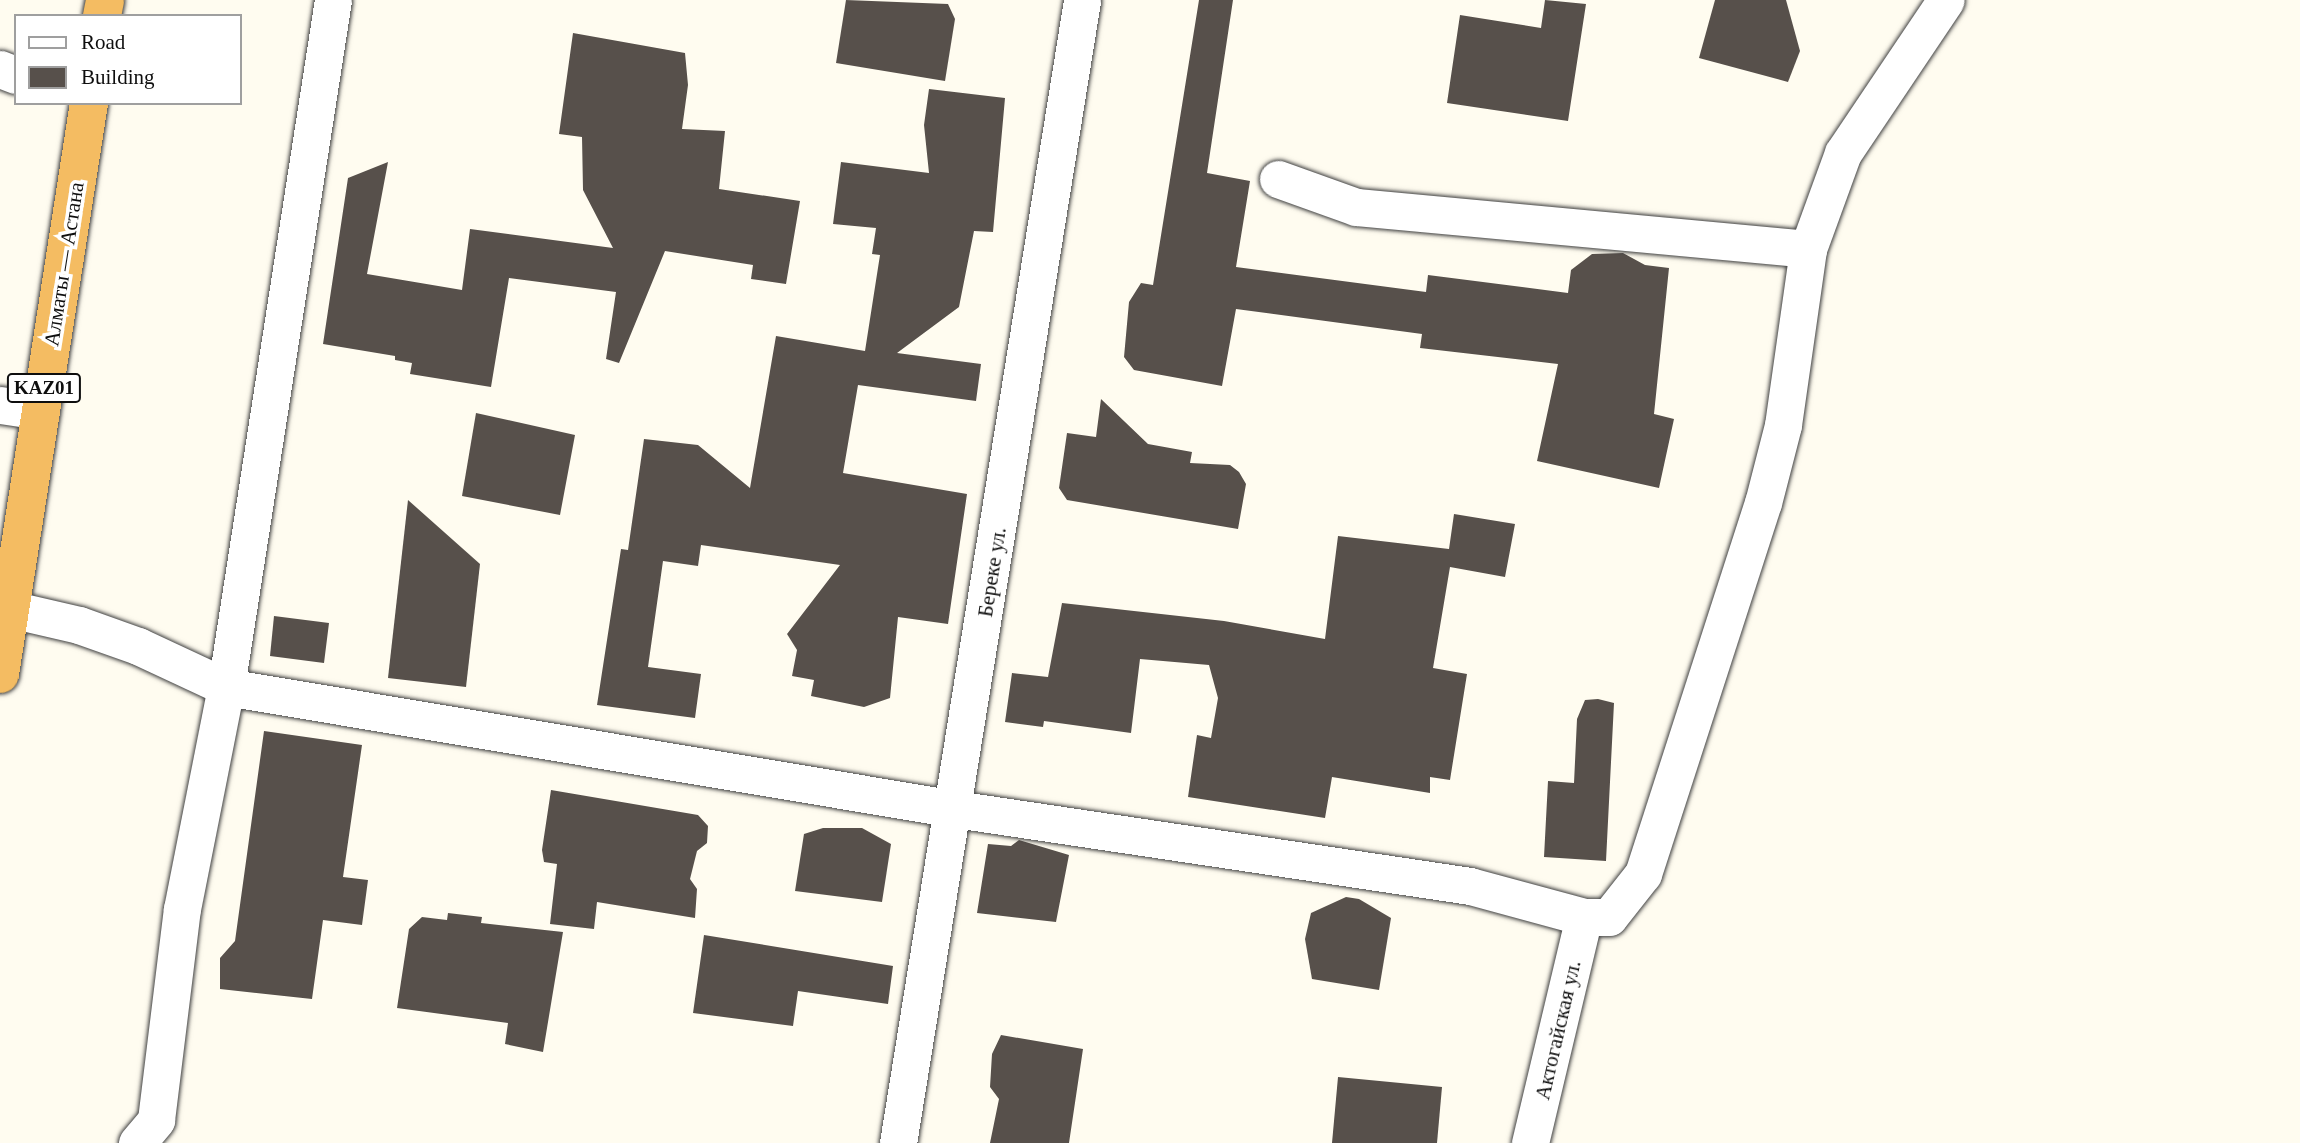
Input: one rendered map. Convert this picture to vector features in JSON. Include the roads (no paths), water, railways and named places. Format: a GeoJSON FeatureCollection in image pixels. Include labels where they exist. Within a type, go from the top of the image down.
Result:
{"type":"FeatureCollection","features":[{"type":"Feature","properties":{"kind":"highway","name":"Алматы — Астана"},"geometry":{"type":"LineString","coordinates":[[0,674],[87,105]]}},
{"type":"Feature","properties":{"kind":"street"},"geometry":{"type":"LineString","coordinates":[[137,1143],[156,1120],[182,909],[226,687],[332,0]]}},
{"type":"Feature","properties":{"kind":"street","name":"Береке ул."},"geometry":{"type":"LineString","coordinates":[[898,1143],[955,809],[1082,0]]}},
{"type":"Feature","properties":{"kind":"street"},"geometry":{"type":"LineString","coordinates":[[10,609],[79,625],[138,646],[226,687],[955,809],[1471,886],[1584,917],[1609,917],[1643,874],[1763,503],[1783,425],[1808,249],[1843,153],[1946,0]]}},
{"type":"Feature","properties":{"kind":"street"},"geometry":{"type":"LineString","coordinates":[[1278,179],[1356,207],[1808,249]]}},
{"type":"Feature","properties":{"kind":"street"},"geometry":{"type":"LineString","coordinates":[[0,405],[41,411]]}},
{"type":"Feature","properties":{"kind":"street","name":"Актогайская ул."},"geometry":{"type":"LineString","coordinates":[[1530,1143],[1584,917]]}}]}
